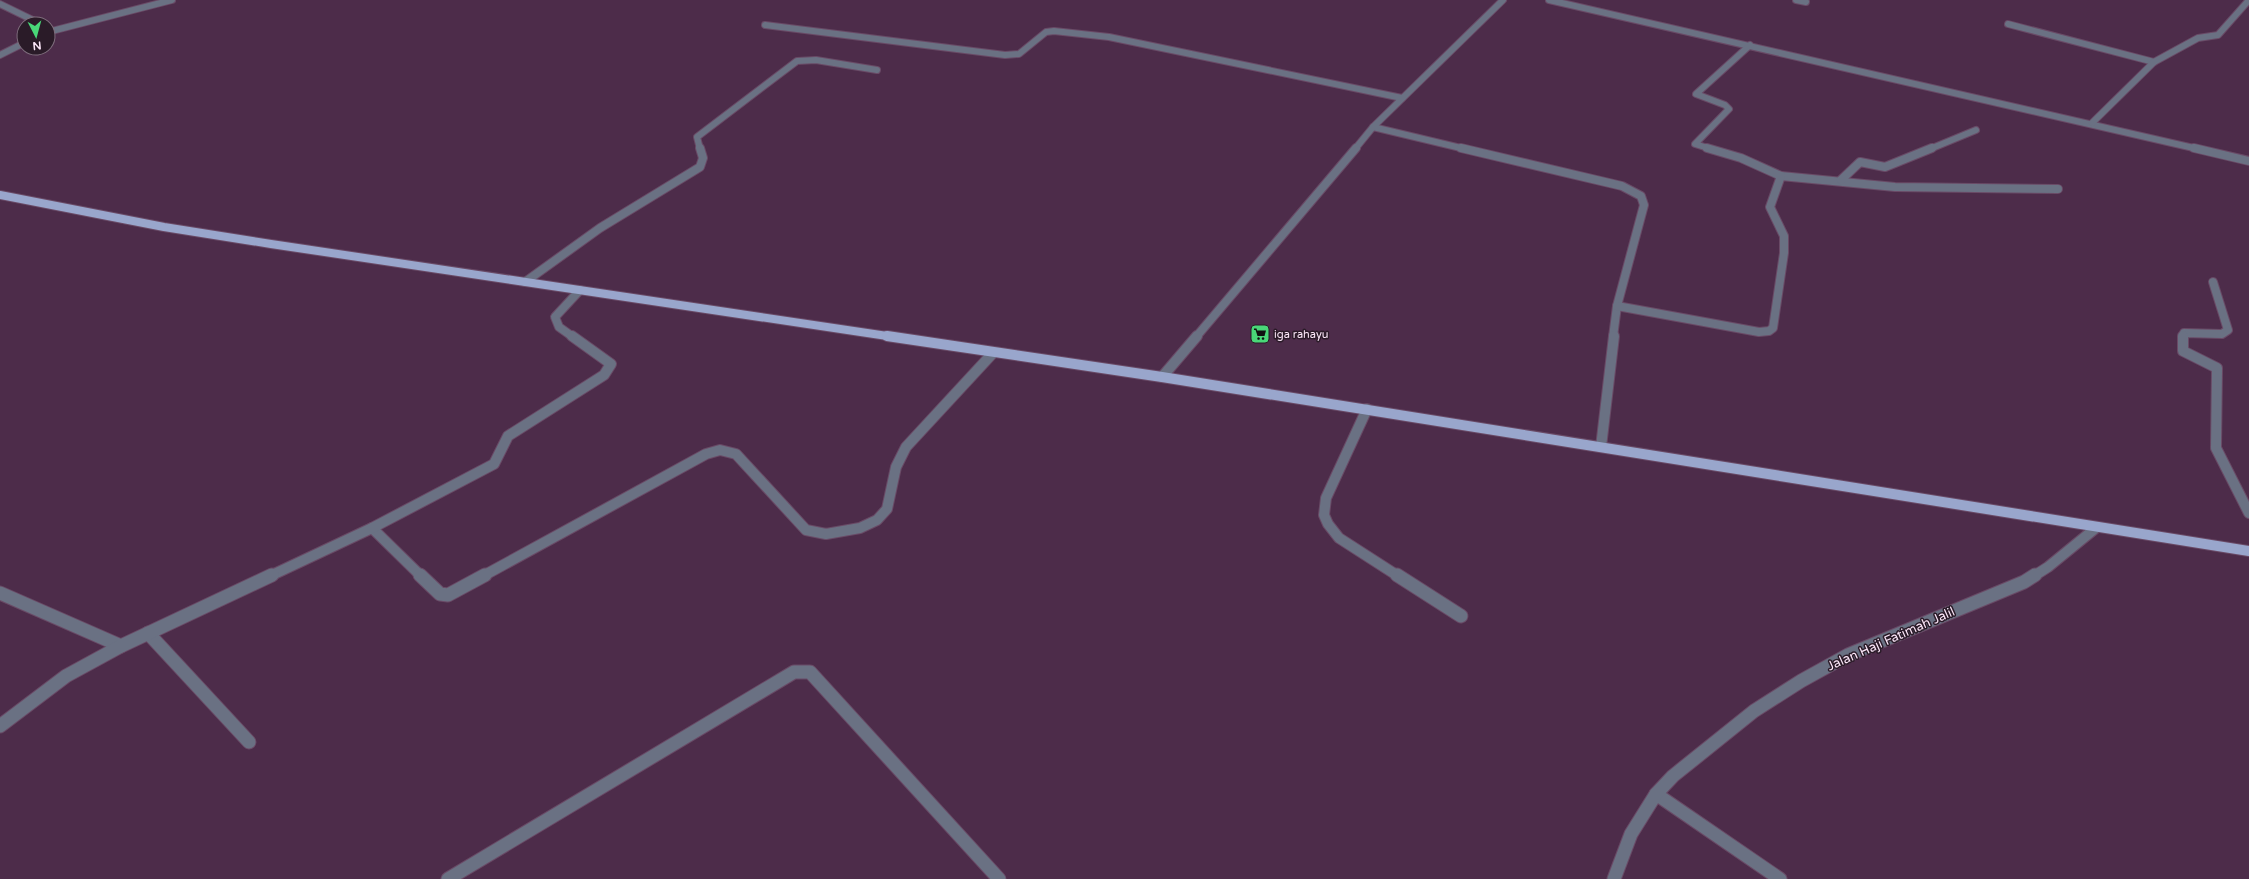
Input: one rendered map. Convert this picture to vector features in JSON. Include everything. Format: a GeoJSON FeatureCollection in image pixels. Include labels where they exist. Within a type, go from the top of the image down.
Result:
{"type":"FeatureCollection","features":[{"type":"Feature","properties":{"kind":"main road"},"geometry":{"type":"LineString","coordinates":[[2,197],[164,227],[992,354],[1162,378],[2249,551]]}},
{"type":"Feature","properties":{"kind":"street"},"geometry":{"type":"LineString","coordinates":[[56,29],[172,0]]}},
{"type":"Feature","properties":{"kind":"street"},"geometry":{"type":"LineString","coordinates":[[1162,378],[1373,127],[1503,0]]}},
{"type":"Feature","properties":{"kind":"street"},"geometry":{"type":"LineString","coordinates":[[1549,0],[1750,44],[2249,161]]}},
{"type":"Feature","properties":{"kind":"street"},"geometry":{"type":"LineString","coordinates":[[1796,0],[1806,2]]}},
{"type":"Feature","properties":{"kind":"street"},"geometry":{"type":"LineString","coordinates":[[2092,123],[2154,62],[2198,38],[2218,35],[2249,0]]}},
{"type":"Feature","properties":{"kind":"street"},"geometry":{"type":"LineString","coordinates":[[0,4],[25,16]]}},
{"type":"Feature","properties":{"kind":"street"},"geometry":{"type":"LineString","coordinates":[[2008,24],[2154,62]]}},
{"type":"Feature","properties":{"kind":"street"},"geometry":{"type":"LineString","coordinates":[[765,26],[1005,55],[1019,54],[1046,32],[1054,31],[1109,37],[1402,98]]}},
{"type":"Feature","properties":{"kind":"street"},"geometry":{"type":"LineString","coordinates":[[1750,44],[1696,94],[1697,96],[1725,105],[1729,109],[1695,144],[1752,162],[1781,176],[1841,180],[1895,187],[2058,189]]}},
{"type":"Feature","properties":{"kind":"street"},"geometry":{"type":"LineString","coordinates":[[0,55],[16,47]]}},
{"type":"Feature","properties":{"kind":"street"},"geometry":{"type":"LineString","coordinates":[[525,282],[600,228],[700,167],[703,158],[697,138],[796,61],[816,60],[877,70]]}},
{"type":"Feature","properties":{"kind":"street"},"geometry":{"type":"LineString","coordinates":[[1373,127],[1622,186],[1635,191],[1641,196],[1644,205],[1617,306],[1602,447]]}},
{"type":"Feature","properties":{"kind":"street"},"geometry":{"type":"LineString","coordinates":[[1841,180],[1860,162],[1885,167],[1976,130]]}},
{"type":"Feature","properties":{"kind":"street"},"geometry":{"type":"LineString","coordinates":[[1617,306],[1759,332],[1771,330],[1784,253],[1784,236],[1770,207],[1781,176]]}},
{"type":"Feature","properties":{"kind":"street"},"geometry":{"type":"LineString","coordinates":[[2213,282],[2228,330],[2222,334],[2184,333],[2182,340],[2183,351],[2190,356],[2217,368],[2216,448],[2249,513]]}},
{"type":"Feature","properties":{"kind":"street"},"geometry":{"type":"LineString","coordinates":[[0,726],[66,676],[121,646],[372,528],[494,464],[508,436],[604,375],[611,364],[559,327],[555,316],[580,290]]}},
{"type":"Feature","properties":{"kind":"street"},"geometry":{"type":"LineString","coordinates":[[372,528],[440,594],[444,596],[706,454],[720,450],[736,454],[806,530],[826,534],[860,528],[877,520],[887,509],[896,467],[906,446],[992,354]]}},
{"type":"Feature","properties":{"kind":"street"},"geometry":{"type":"LineString","coordinates":[[1367,410],[1326,498],[1323,509],[1323,518],[1329,528],[1339,538],[1461,616]]}},
{"type":"Feature","properties":{"kind":"street","name":"Jalan Haji Fatimah Jalil"},"geometry":{"type":"LineString","coordinates":[[1614,879],[1631,834],[1656,794],[1673,776],[1754,711],[1801,681],[1848,655],[2024,582],[2048,566],[2097,527]]}},
{"type":"Feature","properties":{"kind":"street"},"geometry":{"type":"LineString","coordinates":[[0,593],[121,646]]}},
{"type":"Feature","properties":{"kind":"street"},"geometry":{"type":"LineString","coordinates":[[148,633],[249,742]]}},
{"type":"Feature","properties":{"kind":"street"},"geometry":{"type":"LineString","coordinates":[[448,879],[794,672],[810,672],[998,879]]}},
{"type":"Feature","properties":{"kind":"street"},"geometry":{"type":"LineString","coordinates":[[1656,794],[1780,879]]}},
{"type":"Feature","properties":{"kind":"place","name":"iga rahayu"},"geometry":{"type":"Point","coordinates":[1260,334]}}]}
